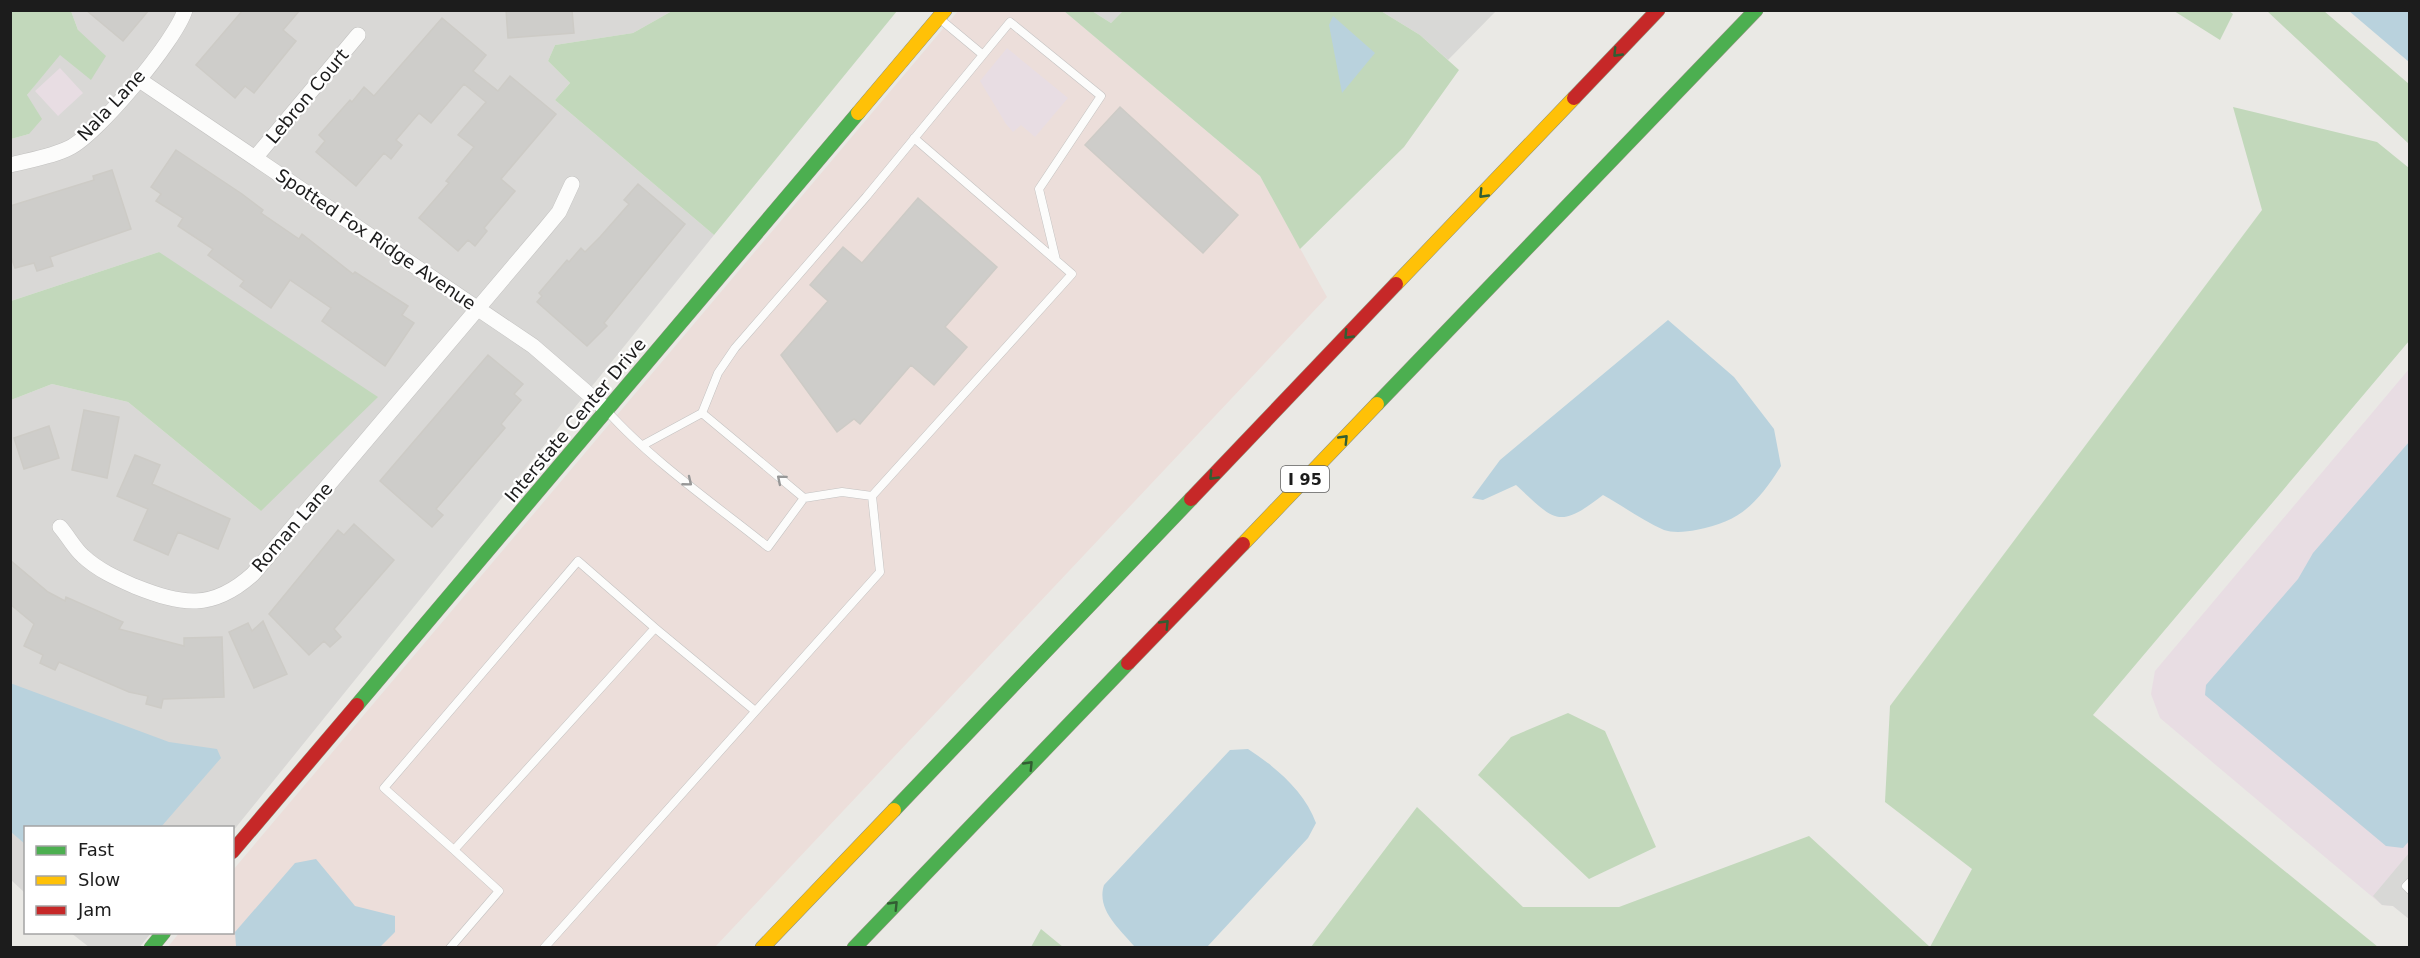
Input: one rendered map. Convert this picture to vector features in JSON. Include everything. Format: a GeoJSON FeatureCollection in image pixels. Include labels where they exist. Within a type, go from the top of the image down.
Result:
{"type":"FeatureCollection","features":[{"type":"Feature","properties":{"kind":"main road"},"geometry":{"type":"LineString","coordinates":[[762,948],[1658,10]]}},
{"type":"Feature","properties":{"kind":"main road","name":"I 95"},"geometry":{"type":"LineString","coordinates":[[854,948],[1756,10]]}},
{"type":"Feature","properties":{"kind":"main road","name":"Interstate Center Drive"},"geometry":{"type":"LineString","coordinates":[[234,850],[942,14]]}},
{"type":"Feature","properties":{"kind":"main road"},"geometry":{"type":"LineString","coordinates":[[151,948],[163,934]]}},
{"type":"Feature","properties":{"kind":"street","name":"Nala Lane"},"geometry":{"type":"LineString","coordinates":[[10,165],[68,149],[82,140],[138,79],[172,37],[185,10]]}},
{"type":"Feature","properties":{"kind":"street","name":"Lebron Court"},"geometry":{"type":"LineString","coordinates":[[255,158],[358,35]]}},
{"type":"Feature","properties":{"kind":"street","name":"Spotted Fox Ridge Avenue"},"geometry":{"type":"LineString","coordinates":[[138,79],[533,346],[607,410]]}},
{"type":"Feature","properties":{"kind":"street","name":"Roman Lane"},"geometry":{"type":"LineString","coordinates":[[60,527],[82,556],[107,575],[165,598],[189,603],[212,600],[234,590],[253,574],[559,212],[572,184]]}},
{"type":"Feature","properties":{"kind":"lane"},"geometry":{"type":"LineString","coordinates":[[942,14],[982,54]]}},
{"type":"Feature","properties":{"kind":"lane"},"geometry":{"type":"LineString","coordinates":[[643,445],[702,413],[718,373],[735,348],[1010,22],[1101,96],[1039,189],[1056,260]]}},
{"type":"Feature","properties":{"kind":"lane"},"geometry":{"type":"LineString","coordinates":[[544,948],[754,710],[880,572],[872,496],[1072,274],[914,138]]}},
{"type":"Feature","properties":{"kind":"lane"},"geometry":{"type":"LineString","coordinates":[[607,410],[643,445],[768,547],[804,498],[842,492],[872,496]]}},
{"type":"Feature","properties":{"kind":"lane"},"geometry":{"type":"LineString","coordinates":[[702,413],[804,498]]}},
{"type":"Feature","properties":{"kind":"lane"},"geometry":{"type":"LineString","coordinates":[[450,948],[499,891],[384,788],[578,561],[754,710]]}},
{"type":"Feature","properties":{"kind":"lane"},"geometry":{"type":"LineString","coordinates":[[454,850],[655,628]]}},
{"type":"Feature","properties":{"kind":"lane"},"geometry":{"type":"LineString","coordinates":[[2409,882],[2406,886],[2409,890]]}},
{"type":"Feature","properties":{"kind":"shaded area"},"geometry":{"type":"Polygon","coordinates":[[[71,11],[672,11],[633,33],[555,45],[548,61],[570,83],[555,100],[714,235],[234,830],[234,826],[24,826],[24,892],[11,880],[11,400],[52,384],[128,402],[261,511],[159,252],[11,301],[11,139],[29,134],[27,95],[78,30],[71,11]]]}},
{"type":"Feature","properties":{"kind":"shaded area"},"geometry":{"type":"Polygon","coordinates":[[[958,11],[1064,11],[1260,176],[1327,297],[715,947],[167,948],[178,934],[234,934],[234,869],[958,11]]]}},
{"type":"Feature","properties":{"kind":"shaded area"},"geometry":{"type":"Polygon","coordinates":[[[1092,11],[1124,11],[1111,23],[1092,11]]]}},
{"type":"Feature","properties":{"kind":"shaded area"},"geometry":{"type":"Polygon","coordinates":[[[1381,11],[1496,11],[1448,60],[1420,35],[1381,11]]]}},
{"type":"Feature","properties":{"kind":"shaded area"},"geometry":{"type":"Polygon","coordinates":[[[1007,48],[1068,98],[1035,137],[1021,125],[1013,132],[980,81],[1007,48]]]}},
{"type":"Feature","properties":{"kind":"shaded area"},"geometry":{"type":"Polygon","coordinates":[[[60,68],[83,93],[58,116],[35,91],[60,68]]]}},
{"type":"Feature","properties":{"kind":"shaded area"},"geometry":{"type":"Polygon","coordinates":[[[2409,369],[2409,919],[2393,906],[2382,905],[2160,718],[2151,694],[2155,671],[2409,369]]]}},
{"type":"Feature","properties":{"kind":"shaded area"},"geometry":{"type":"Polygon","coordinates":[[[2409,853],[2409,919],[2393,906],[2382,905],[2373,896],[2409,853]]]}},
{"type":"Feature","properties":{"kind":"shaded area"},"geometry":{"type":"Polygon","coordinates":[[[72,934],[150,934],[139,948],[89,947],[72,934]]]}},
{"type":"Feature","properties":{"kind":"green space"},"geometry":{"type":"Polygon","coordinates":[[[11,10],[71,11],[78,30],[106,56],[91,80],[60,55],[27,95],[42,119],[29,134],[11,139],[11,10]]]}},
{"type":"Feature","properties":{"kind":"green space"},"geometry":{"type":"Polygon","coordinates":[[[1124,10],[1381,11],[1420,35],[1459,70],[1404,147],[1300,249],[1260,176],[1064,11],[1092,11],[1111,23],[1124,10]]]}},
{"type":"Feature","properties":{"kind":"green space"},"geometry":{"type":"Polygon","coordinates":[[[672,11],[897,11],[714,235],[555,100],[570,83],[548,61],[555,45],[633,33],[672,11]]]}},
{"type":"Feature","properties":{"kind":"green space"},"geometry":{"type":"Polygon","coordinates":[[[2174,11],[2229,11],[2233,14],[2220,40],[2174,11]]]}},
{"type":"Feature","properties":{"kind":"green space"},"geometry":{"type":"Polygon","coordinates":[[[2267,11],[2324,11],[2409,84],[2409,144],[2267,11]]]}},
{"type":"Feature","properties":{"kind":"green space"},"geometry":{"type":"Polygon","coordinates":[[[2233,107],[2377,142],[2409,168],[2409,341],[2093,715],[2378,947],[1930,947],[1972,869],[1885,802],[1890,706],[2262,210],[2233,107]]]}},
{"type":"Feature","properties":{"kind":"green space"},"geometry":{"type":"Polygon","coordinates":[[[159,252],[378,397],[261,511],[128,402],[52,384],[11,400],[11,301],[159,252]]]}},
{"type":"Feature","properties":{"kind":"green space"},"geometry":{"type":"Polygon","coordinates":[[[1568,713],[1605,731],[1656,847],[1589,879],[1478,775],[1511,737],[1568,713]]]}},
{"type":"Feature","properties":{"kind":"green space"},"geometry":{"type":"Polygon","coordinates":[[[1417,807],[1523,907],[1619,907],[1809,836],[1930,947],[1311,947],[1417,807]]]}},
{"type":"Feature","properties":{"kind":"green space"},"geometry":{"type":"Polygon","coordinates":[[[1041,929],[1063,947],[1031,947],[1041,929]]]}},
{"type":"Feature","properties":{"kind":"water"},"geometry":{"type":"Polygon","coordinates":[[[2349,11],[2409,11],[2409,62],[2349,11]]]}},
{"type":"Feature","properties":{"kind":"water"},"geometry":{"type":"Polygon","coordinates":[[[1333,16],[1375,53],[1342,93],[1329,25],[1333,16]]]}},
{"type":"Feature","properties":{"kind":"water"},"geometry":{"type":"Polygon","coordinates":[[[1668,320],[1734,377],[1774,429],[1781,466],[1756,500],[1725,522],[1692,531],[1675,532],[1656,526],[1603,495],[1566,517],[1557,517],[1549,513],[1516,485],[1483,500],[1472,498],[1500,460],[1668,320]]]}},
{"type":"Feature","properties":{"kind":"water"},"geometry":{"type":"Polygon","coordinates":[[[2409,442],[2410,840],[2403,848],[2386,846],[2205,695],[2206,685],[2298,579],[2313,553],[2409,442]]]}},
{"type":"Feature","properties":{"kind":"water"},"geometry":{"type":"Polygon","coordinates":[[[10,683],[169,742],[217,749],[221,758],[162,826],[24,826],[24,843],[11,832],[10,683]]]}},
{"type":"Feature","properties":{"kind":"water"},"geometry":{"type":"Polygon","coordinates":[[[1248,749],[1279,772],[1305,801],[1316,823],[1308,838],[1207,947],[1135,947],[1106,911],[1102,894],[1104,885],[1230,750],[1248,749]]]}},
{"type":"Feature","properties":{"kind":"water"},"geometry":{"type":"Polygon","coordinates":[[[316,859],[355,906],[395,916],[395,932],[380,947],[236,946],[235,932],[295,863],[316,859]]]}},
{"type":"Feature","properties":{"kind":"building"},"geometry":{"type":"Polygon","coordinates":[[[86,10],[149,10],[123,41],[86,10]]]}},
{"type":"Feature","properties":{"kind":"building"},"geometry":{"type":"Polygon","coordinates":[[[243,10],[300,10],[283,30],[296,41],[254,93],[245,86],[235,98],[196,65],[243,10]]]}},
{"type":"Feature","properties":{"kind":"building"},"geometry":{"type":"Polygon","coordinates":[[[506,10],[572,10],[574,33],[508,38],[506,10]]]}},
{"type":"Feature","properties":{"kind":"building"},"geometry":{"type":"Polygon","coordinates":[[[442,18],[486,55],[473,71],[498,91],[510,76],[556,114],[501,179],[515,191],[484,228],[487,231],[475,246],[468,240],[458,251],[419,218],[449,183],[446,181],[474,147],[458,135],[486,102],[464,84],[431,123],[419,113],[396,140],[402,145],[391,159],[384,153],[356,186],[316,152],[325,141],[319,135],[350,100],[352,102],[364,87],[374,96],[442,18]]]}},
{"type":"Feature","properties":{"kind":"building"},"geometry":{"type":"Polygon","coordinates":[[[1120,107],[1238,215],[1203,253],[1085,145],[1120,107]]]}},
{"type":"Feature","properties":{"kind":"building"},"geometry":{"type":"Polygon","coordinates":[[[176,150],[242,194],[263,210],[261,213],[299,239],[302,234],[353,274],[355,272],[408,306],[402,315],[414,323],[385,366],[322,321],[331,308],[290,280],[271,308],[240,286],[244,281],[208,255],[213,249],[178,226],[183,218],[156,201],[161,194],[151,187],[176,150]]]}},
{"type":"Feature","properties":{"kind":"building"},"geometry":{"type":"Polygon","coordinates":[[[112,170],[131,229],[50,257],[53,266],[37,271],[34,263],[15,268],[10,254],[10,206],[94,180],[93,176],[112,170]]]}},
{"type":"Feature","properties":{"kind":"building"},"geometry":{"type":"Polygon","coordinates":[[[638,184],[685,224],[604,323],[607,326],[587,346],[537,302],[542,296],[539,293],[567,260],[569,262],[581,248],[585,252],[600,237],[629,204],[624,200],[638,184]]]}},
{"type":"Feature","properties":{"kind":"building"},"geometry":{"type":"Polygon","coordinates":[[[918,198],[997,267],[945,327],[967,347],[934,385],[911,365],[860,424],[854,419],[837,432],[781,355],[828,301],[810,285],[843,247],[862,263],[918,198]]]}},
{"type":"Feature","properties":{"kind":"building"},"geometry":{"type":"Polygon","coordinates":[[[488,355],[523,384],[514,394],[521,400],[501,424],[505,428],[436,509],[443,515],[432,527],[380,481],[488,355]]]}},
{"type":"Feature","properties":{"kind":"building"},"geometry":{"type":"Polygon","coordinates":[[[84,410],[119,417],[107,478],[72,470],[84,410]]]}},
{"type":"Feature","properties":{"kind":"building"},"geometry":{"type":"Polygon","coordinates":[[[49,426],[59,458],[24,469],[14,438],[49,426]]]}},
{"type":"Feature","properties":{"kind":"building"},"geometry":{"type":"Polygon","coordinates":[[[135,455],[160,465],[152,484],[230,519],[218,549],[178,532],[168,555],[134,540],[148,509],[117,496],[135,455]]]}},
{"type":"Feature","properties":{"kind":"building"},"geometry":{"type":"Polygon","coordinates":[[[354,524],[394,560],[334,629],[341,637],[330,647],[324,641],[309,655],[269,614],[338,530],[344,535],[354,524]]]}},
{"type":"Feature","properties":{"kind":"building"},"geometry":{"type":"Polygon","coordinates":[[[10,560],[48,592],[65,601],[66,597],[123,622],[119,629],[184,646],[184,638],[222,637],[224,697],[163,699],[161,708],[146,704],[148,696],[129,692],[59,662],[55,670],[40,663],[43,655],[24,646],[34,624],[10,604],[10,560]]]}},
{"type":"Feature","properties":{"kind":"building"},"geometry":{"type":"Polygon","coordinates":[[[263,621],[287,674],[254,688],[229,632],[248,623],[252,631],[263,621]]]}},
{"type":"Feature","properties":{"kind":"traffic: fast"},"geometry":{"type":"LineString","coordinates":[[1377,404],[1756,10]]}},
{"type":"Feature","properties":{"kind":"traffic: fast"},"geometry":{"type":"LineString","coordinates":[[357,705],[858,113]]}},
{"type":"Feature","properties":{"kind":"traffic: fast"},"geometry":{"type":"LineString","coordinates":[[894,810],[1191,499]]}},
{"type":"Feature","properties":{"kind":"traffic: fast"},"geometry":{"type":"LineString","coordinates":[[854,948],[1128,663]]}},
{"type":"Feature","properties":{"kind":"traffic: fast"},"geometry":{"type":"LineString","coordinates":[[151,948],[162,934]]}},
{"type":"Feature","properties":{"kind":"traffic: slow"},"geometry":{"type":"LineString","coordinates":[[858,113],[945,10]]}},
{"type":"Feature","properties":{"kind":"traffic: slow"},"geometry":{"type":"LineString","coordinates":[[1396,284],[1574,98]]}},
{"type":"Feature","properties":{"kind":"traffic: slow"},"geometry":{"type":"LineString","coordinates":[[1243,544],[1377,404]]}},
{"type":"Feature","properties":{"kind":"traffic: slow"},"geometry":{"type":"LineString","coordinates":[[762,948],[894,810]]}},
{"type":"Feature","properties":{"kind":"traffic: jam"},"geometry":{"type":"LineString","coordinates":[[1574,98],[1658,10]]}},
{"type":"Feature","properties":{"kind":"traffic: jam"},"geometry":{"type":"LineString","coordinates":[[1191,499],[1396,284]]}},
{"type":"Feature","properties":{"kind":"traffic: jam"},"geometry":{"type":"LineString","coordinates":[[1128,663],[1243,544]]}},
{"type":"Feature","properties":{"kind":"traffic: jam"},"geometry":{"type":"LineString","coordinates":[[234,850],[357,705]]}}]}
